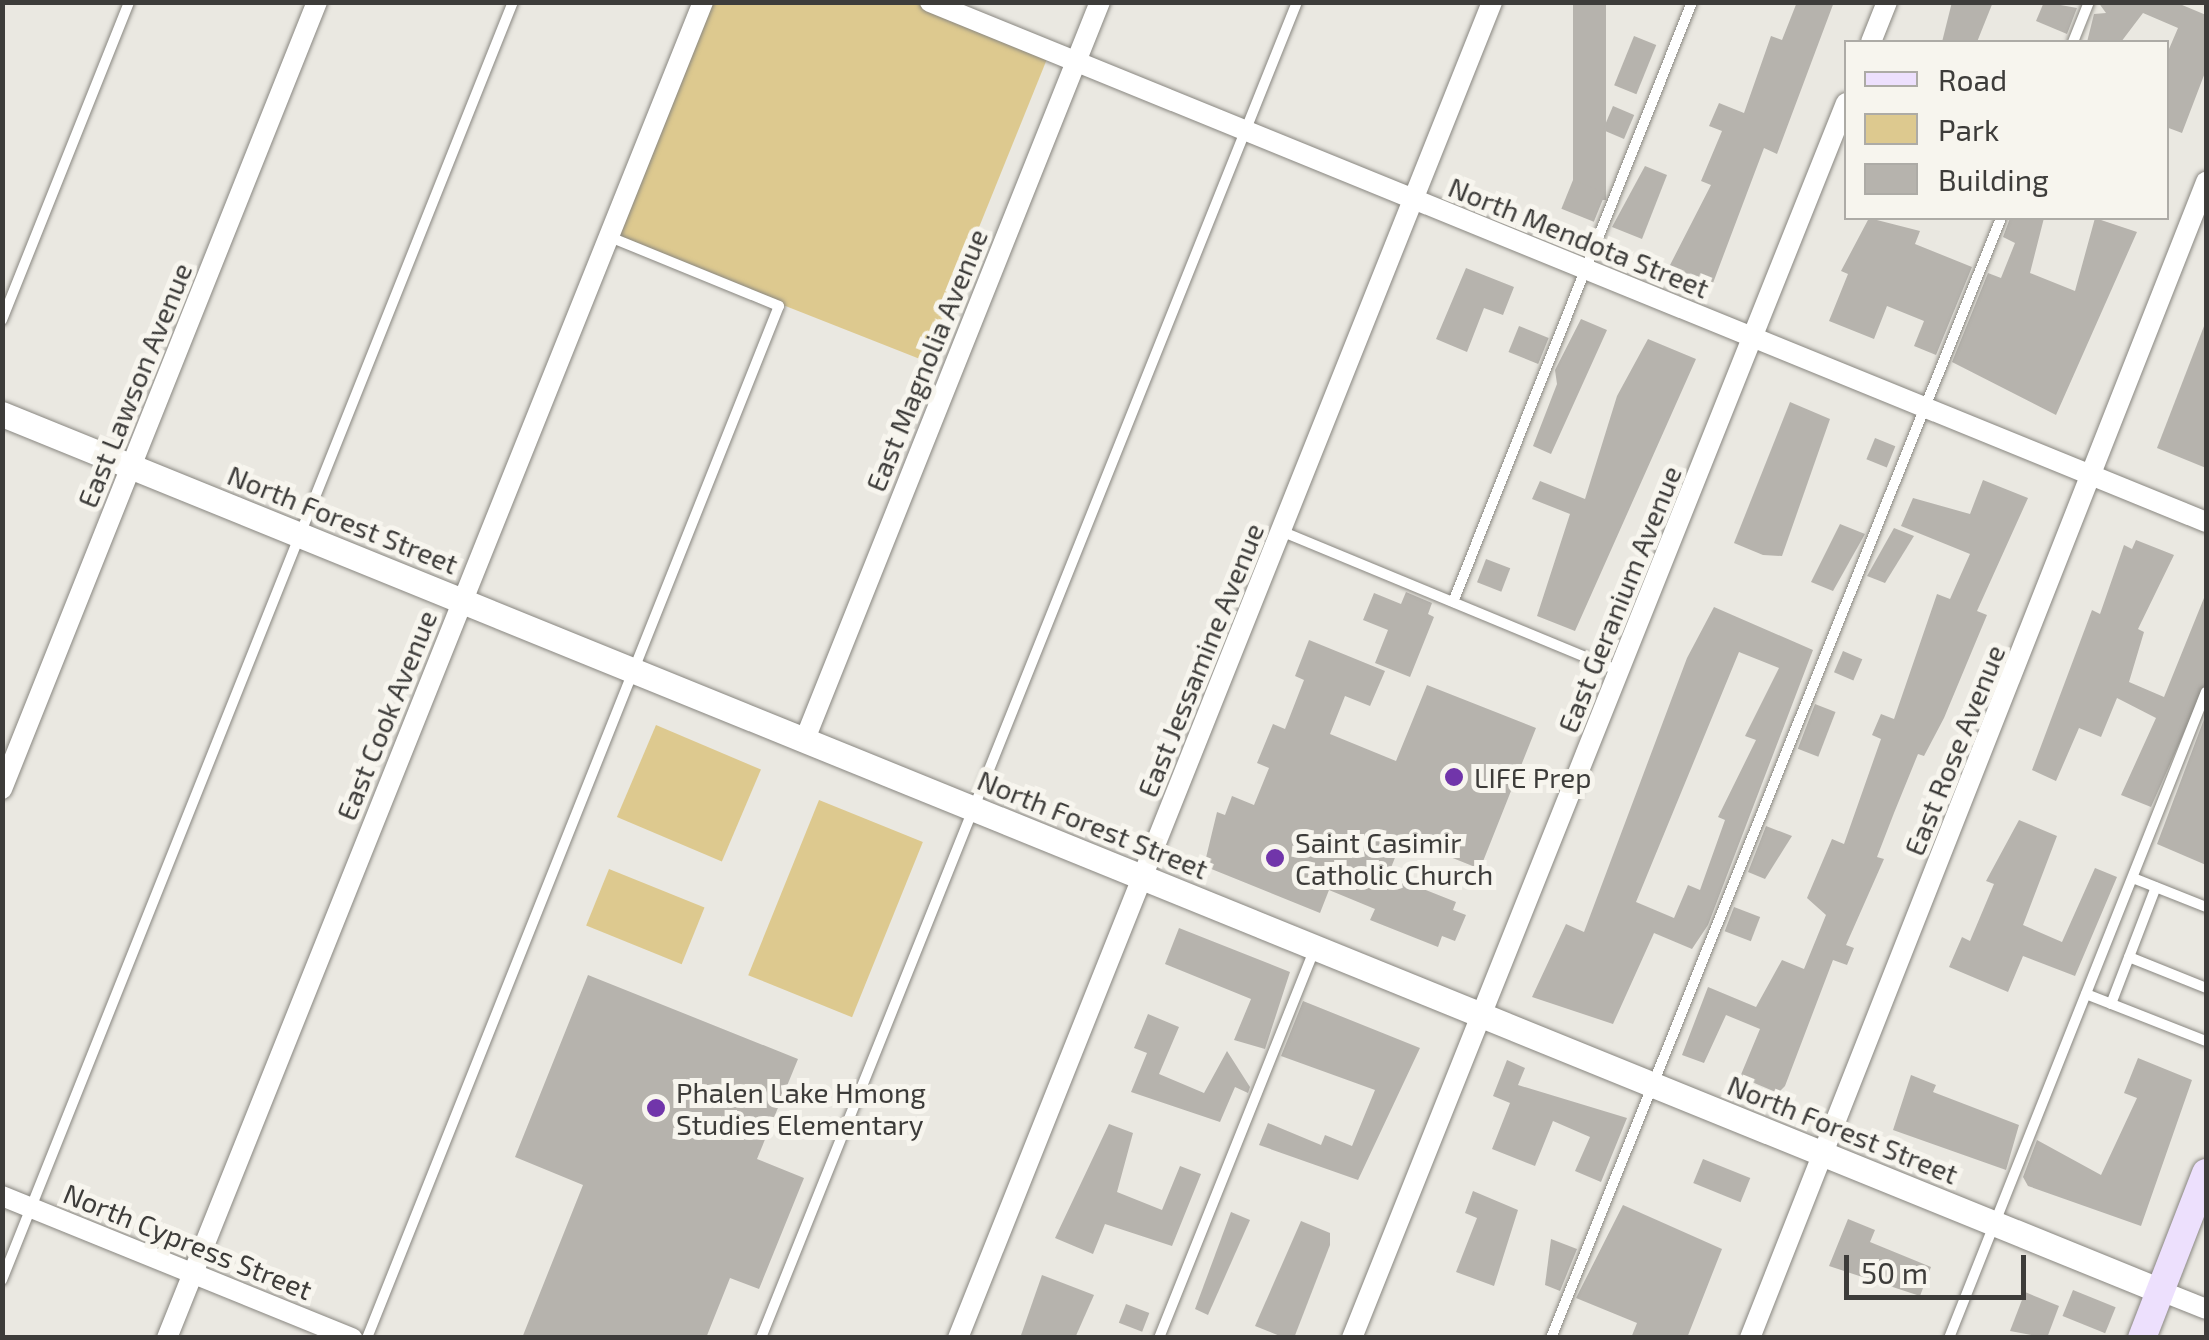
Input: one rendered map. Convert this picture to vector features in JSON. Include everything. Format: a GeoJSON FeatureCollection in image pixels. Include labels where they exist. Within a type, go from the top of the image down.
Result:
{"type":"FeatureCollection","features":[{"type":"Feature","properties":{"kind":"main road"},"geometry":{"type":"LineString","coordinates":[[2142,1338],[2206,1173]]}},
{"type":"Feature","properties":{"kind":"street","name":"East Lawson Avenue"},"geometry":{"type":"LineString","coordinates":[[2,789],[318,2]]}},
{"type":"Feature","properties":{"kind":"street","name":"East Cook Avenue"},"geometry":{"type":"LineString","coordinates":[[167,1338],[702,2]]}},
{"type":"Feature","properties":{"kind":"street","name":"North Mendota Street"},"geometry":{"type":"LineString","coordinates":[[930,2],[2206,522]]}},
{"type":"Feature","properties":{"kind":"street","name":"East Magnolia Avenue"},"geometry":{"type":"LineString","coordinates":[[805,739],[1100,2]]}},
{"type":"Feature","properties":{"kind":"street","name":"East Jessamine Avenue"},"geometry":{"type":"LineString","coordinates":[[958,1338],[1492,2]]}},
{"type":"Feature","properties":{"kind":"street"},"geometry":{"type":"LineString","coordinates":[[1872,40],[1886,2]]}},
{"type":"Feature","properties":{"kind":"street","name":"East Geranium Avenue"},"geometry":{"type":"LineString","coordinates":[[1352,1338],[1844,108]]}},
{"type":"Feature","properties":{"kind":"street","name":"East Rose Avenue"},"geometry":{"type":"LineString","coordinates":[[1750,1338],[2206,182]]}},
{"type":"Feature","properties":{"kind":"street","name":"North Forest Street"},"geometry":{"type":"LineString","coordinates":[[2,414],[2161,1290]]}},
{"type":"Feature","properties":{"kind":"street","name":"North Cypress Street"},"geometry":{"type":"LineString","coordinates":[[2,1196],[352,1338]]}},
{"type":"Feature","properties":{"kind":"street"},"geometry":{"type":"LineString","coordinates":[[2161,1290],[2206,1309]]}},
{"type":"Feature","properties":{"kind":"lane"},"geometry":{"type":"LineString","coordinates":[[2,320],[130,2]]}},
{"type":"Feature","properties":{"kind":"lane"},"geometry":{"type":"LineString","coordinates":[[2,1280],[297,533],[514,2]]}},
{"type":"Feature","properties":{"kind":"lane"},"geometry":{"type":"LineString","coordinates":[[761,1338],[1297,2]]}},
{"type":"Feature","properties":{"kind":"lane"},"geometry":{"type":"LineString","coordinates":[[1452,602],[1692,2]]}},
{"type":"Feature","properties":{"kind":"lane"},"geometry":{"type":"LineString","coordinates":[[2073,40],[2089,2]]}},
{"type":"Feature","properties":{"kind":"lane"},"geometry":{"type":"LineString","coordinates":[[1551,1338],[2000,220]]}},
{"type":"Feature","properties":{"kind":"lane"},"geometry":{"type":"LineString","coordinates":[[366,1338],[779,306],[610,237]]}},
{"type":"Feature","properties":{"kind":"lane"},"geometry":{"type":"LineString","coordinates":[[1281,531],[1620,671]]}},
{"type":"Feature","properties":{"kind":"lane"},"geometry":{"type":"LineString","coordinates":[[1949,1338],[2206,692]]}},
{"type":"Feature","properties":{"kind":"lane"},"geometry":{"type":"LineString","coordinates":[[2132,878],[2206,907]]}},
{"type":"Feature","properties":{"kind":"lane"},"geometry":{"type":"LineString","coordinates":[[2111,1004],[2156,887]]}},
{"type":"Feature","properties":{"kind":"lane"},"geometry":{"type":"LineString","coordinates":[[1159,1338],[1315,947]]}},
{"type":"Feature","properties":{"kind":"lane"},"geometry":{"type":"LineString","coordinates":[[2129,957],[2206,988]]}},
{"type":"Feature","properties":{"kind":"lane"},"geometry":{"type":"LineString","coordinates":[[2086,994],[2206,1041]]}},
{"type":"Feature","properties":{"kind":"green space"},"geometry":{"type":"Polygon","coordinates":[[[703,3],[926,3],[1049,54],[925,361],[610,237],[703,3]]]}},
{"type":"Feature","properties":{"kind":"green space"},"geometry":{"type":"Polygon","coordinates":[[[656,725],[761,770],[722,862],[617,817],[656,725]]]}},
{"type":"Feature","properties":{"kind":"green space"},"geometry":{"type":"Polygon","coordinates":[[[819,800],[923,842],[852,1017],[748,975],[819,800]]]}},
{"type":"Feature","properties":{"kind":"green space"},"geometry":{"type":"Polygon","coordinates":[[[609,869],[704,908],[682,964],[586,926],[609,869]]]}},
{"type":"Feature","properties":{"kind":"building"},"geometry":{"type":"Polygon","coordinates":[[[1573,2],[1606,2],[1606,200],[1573,200],[1573,2]]]}},
{"type":"Feature","properties":{"kind":"building"},"geometry":{"type":"Polygon","coordinates":[[[1797,2],[1834,2],[1777,154],[1764,148],[1713,283],[1669,267],[1711,185],[1701,181],[1722,131],[1709,126],[1719,103],[1744,113],[1771,36],[1782,40],[1797,2]]]}},
{"type":"Feature","properties":{"kind":"building"},"geometry":{"type":"Polygon","coordinates":[[[1952,2],[1993,2],[1978,40],[1942,40],[1952,2]]]}},
{"type":"Feature","properties":{"kind":"building"},"geometry":{"type":"Polygon","coordinates":[[[2044,2],[2077,8],[2067,34],[2036,21],[2044,2]]]}},
{"type":"Feature","properties":{"kind":"building"},"geometry":{"type":"Polygon","coordinates":[[[2098,2],[2175,2],[2206,15],[2206,70],[2182,133],[2169,128],[2169,49],[2178,28],[2143,13],[2123,40],[2088,40],[2094,14],[2106,13],[2098,2]]]}},
{"type":"Feature","properties":{"kind":"building"},"geometry":{"type":"Polygon","coordinates":[[[1634,36],[1656,45],[1636,94],[1614,85],[1634,36]]]}},
{"type":"Feature","properties":{"kind":"building"},"geometry":{"type":"Polygon","coordinates":[[[1613,106],[1634,115],[1624,139],[1603,130],[1613,106]]]}},
{"type":"Feature","properties":{"kind":"building"},"geometry":{"type":"Polygon","coordinates":[[[1645,166],[1667,175],[1642,239],[1612,227],[1645,166]]]}},
{"type":"Feature","properties":{"kind":"building"},"geometry":{"type":"Polygon","coordinates":[[[1573,180],[1605,193],[1594,222],[1561,209],[1573,180]]]}},
{"type":"Feature","properties":{"kind":"building"},"geometry":{"type":"Polygon","coordinates":[[[1868,220],[1920,231],[1915,244],[1972,267],[1936,355],[1914,346],[1924,321],[1887,306],[1874,339],[1829,321],[1848,274],[1841,271],[1868,220]]]}},
{"type":"Feature","properties":{"kind":"building"},"geometry":{"type":"Polygon","coordinates":[[[2009,220],[2043,220],[2030,273],[2075,291],[2094,220],[2137,232],[2056,415],[1952,362],[1988,273],[2001,278],[2015,243],[2003,237],[2009,220]]]}},
{"type":"Feature","properties":{"kind":"building"},"geometry":{"type":"Polygon","coordinates":[[[1466,268],[1514,287],[1503,315],[1484,308],[1467,352],[1436,339],[1466,268]]]}},
{"type":"Feature","properties":{"kind":"building"},"geometry":{"type":"Polygon","coordinates":[[[1581,319],[1607,330],[1551,454],[1533,446],[1557,384],[1555,370],[1581,319]]]}},
{"type":"Feature","properties":{"kind":"building"},"geometry":{"type":"Polygon","coordinates":[[[2206,321],[2206,468],[2157,448],[2206,321]]]}},
{"type":"Feature","properties":{"kind":"building"},"geometry":{"type":"Polygon","coordinates":[[[1519,326],[1549,338],[1538,364],[1509,352],[1519,326]]]}},
{"type":"Feature","properties":{"kind":"building"},"geometry":{"type":"Polygon","coordinates":[[[1648,339],[1696,359],[1575,631],[1537,616],[1570,514],[1532,499],[1540,481],[1585,499],[1617,396],[1648,339]]]}},
{"type":"Feature","properties":{"kind":"building"},"geometry":{"type":"Polygon","coordinates":[[[1790,402],[1830,419],[1782,556],[1763,555],[1734,543],[1790,402]]]}},
{"type":"Feature","properties":{"kind":"building"},"geometry":{"type":"Polygon","coordinates":[[[1875,438],[1895,446],[1887,468],[1866,459],[1875,438]]]}},
{"type":"Feature","properties":{"kind":"building"},"geometry":{"type":"Polygon","coordinates":[[[1983,480],[2028,498],[1977,611],[1987,615],[1944,718],[1924,756],[1918,754],[1894,813],[1877,857],[1884,859],[1846,945],[1854,948],[1847,965],[1833,960],[1785,1086],[1778,1093],[1740,1077],[1760,1029],[1726,1015],[1704,1063],[1682,1055],[1708,987],[1756,1007],[1782,960],[1804,969],[1826,915],[1807,898],[1832,839],[1844,844],[1881,739],[1872,735],[1881,714],[1894,719],[1937,594],[1950,599],[1970,554],[1901,526],[1913,498],[1970,514],[1983,480]]]}},
{"type":"Feature","properties":{"kind":"building"},"geometry":{"type":"Polygon","coordinates":[[[1840,524],[1865,534],[1833,591],[1811,582],[1840,524]]]}},
{"type":"Feature","properties":{"kind":"building"},"geometry":{"type":"Polygon","coordinates":[[[1894,528],[1914,536],[1885,583],[1867,576],[1894,528]]]}},
{"type":"Feature","properties":{"kind":"building"},"geometry":{"type":"Polygon","coordinates":[[[2136,540],[2174,555],[2138,629],[2144,632],[2129,682],[2164,697],[2206,593],[2206,683],[2151,807],[2121,795],[2156,718],[2117,698],[2101,737],[2079,728],[2056,781],[2032,770],[2092,610],[2100,614],[2124,545],[2132,549],[2136,540]]]}},
{"type":"Feature","properties":{"kind":"building"},"geometry":{"type":"Polygon","coordinates":[[[1486,559],[1510,568],[1501,592],[1477,582],[1486,559]]]}},
{"type":"Feature","properties":{"kind":"building"},"geometry":{"type":"Polygon","coordinates":[[[1406,592],[1432,603],[1428,614],[1434,617],[1410,677],[1375,663],[1388,630],[1363,620],[1374,593],[1401,604],[1406,592]]]}},
{"type":"Feature","properties":{"kind":"building"},"geometry":{"type":"Polygon","coordinates":[[[1714,607],[1813,650],[1708,925],[1692,949],[1654,933],[1613,1024],[1532,997],[1566,924],[1584,932],[1687,658],[1714,607]],[[1739,652],[1636,902],[1674,918],[1688,885],[1700,890],[1725,820],[1718,817],[1756,740],[1745,736],[1779,668],[1739,652]]]}},
{"type":"Feature","properties":{"kind":"building"},"geometry":{"type":"Polygon","coordinates":[[[1309,640],[1385,671],[1370,706],[1345,696],[1330,734],[1396,761],[1427,685],[1536,728],[1480,869],[1403,838],[1388,875],[1456,902],[1453,910],[1466,915],[1455,941],[1442,936],[1438,947],[1370,920],[1375,909],[1329,890],[1320,913],[1204,866],[1217,812],[1225,815],[1232,796],[1254,805],[1269,768],[1257,763],[1273,724],[1285,729],[1304,680],[1295,676],[1309,640]]]}},
{"type":"Feature","properties":{"kind":"building"},"geometry":{"type":"Polygon","coordinates":[[[1843,651],[1862,659],[1853,680],[1834,672],[1843,651]]]}},
{"type":"Feature","properties":{"kind":"building"},"geometry":{"type":"Polygon","coordinates":[[[1815,704],[1836,712],[1818,757],[1798,749],[1815,704]]]}},
{"type":"Feature","properties":{"kind":"building"},"geometry":{"type":"Polygon","coordinates":[[[2206,714],[2206,865],[2157,844],[2206,714]]]}},
{"type":"Feature","properties":{"kind":"building"},"geometry":{"type":"Polygon","coordinates":[[[2019,820],[2057,836],[2023,925],[2062,942],[2095,868],[2117,877],[2075,976],[2023,956],[2008,992],[1949,967],[1962,937],[1970,941],[1994,884],[1986,881],[2019,820]]]}},
{"type":"Feature","properties":{"kind":"building"},"geometry":{"type":"Polygon","coordinates":[[[1766,826],[1792,836],[1765,879],[1748,872],[1766,826]]]}},
{"type":"Feature","properties":{"kind":"building"},"geometry":{"type":"Polygon","coordinates":[[[1734,907],[1760,917],[1751,941],[1725,931],[1734,907]]]}},
{"type":"Feature","properties":{"kind":"building"},"geometry":{"type":"Polygon","coordinates":[[[1179,928],[1290,972],[1265,1049],[1234,1040],[1251,999],[1165,964],[1179,928]]]}},
{"type":"Feature","properties":{"kind":"building","name":"Phalen Lake Hmong Studies Elementary"},"geometry":{"type":"Polygon","coordinates":[[[588,975],[798,1059],[757,1159],[804,1178],[759,1289],[730,1278],[706,1338],[522,1338],[583,1185],[515,1157],[588,975]]]}},
{"type":"Feature","properties":{"kind":"building"},"geometry":{"type":"Polygon","coordinates":[[[1303,1001],[1420,1048],[1358,1180],[1259,1145],[1268,1123],[1321,1145],[1325,1135],[1352,1146],[1375,1090],[1281,1056],[1303,1001]]]}},
{"type":"Feature","properties":{"kind":"building"},"geometry":{"type":"Polygon","coordinates":[[[1148,1014],[1179,1027],[1159,1074],[1204,1093],[1227,1051],[1250,1087],[1248,1093],[1235,1087],[1220,1122],[1131,1092],[1147,1053],[1134,1048],[1148,1014]]]}},
{"type":"Feature","properties":{"kind":"building"},"geometry":{"type":"Polygon","coordinates":[[[2138,1058],[2192,1080],[2141,1226],[2028,1186],[2023,1177],[2037,1140],[2101,1175],[2137,1098],[2124,1093],[2138,1058]]]}},
{"type":"Feature","properties":{"kind":"building"},"geometry":{"type":"Polygon","coordinates":[[[1507,1060],[1525,1068],[1518,1085],[1627,1118],[1601,1182],[1575,1171],[1590,1137],[1553,1121],[1535,1166],[1492,1149],[1510,1103],[1493,1096],[1507,1060]]]}},
{"type":"Feature","properties":{"kind":"building"},"geometry":{"type":"Polygon","coordinates":[[[1911,1075],[1936,1085],[1933,1092],[2019,1125],[2006,1170],[1893,1130],[1911,1075]]]}},
{"type":"Feature","properties":{"kind":"building"},"geometry":{"type":"Polygon","coordinates":[[[1109,1124],[1133,1133],[1117,1192],[1162,1210],[1180,1166],[1201,1174],[1172,1246],[1105,1224],[1093,1254],[1055,1238],[1109,1124]]]}},
{"type":"Feature","properties":{"kind":"building"},"geometry":{"type":"Polygon","coordinates":[[[1703,1159],[1750,1178],[1741,1202],[1693,1183],[1703,1159]]]}},
{"type":"Feature","properties":{"kind":"building"},"geometry":{"type":"Polygon","coordinates":[[[1473,1191],[1518,1210],[1494,1286],[1456,1272],[1477,1218],[1465,1213],[1473,1191]]]}},
{"type":"Feature","properties":{"kind":"building"},"geometry":{"type":"Polygon","coordinates":[[[1623,1205],[1722,1249],[1687,1338],[1631,1338],[1637,1323],[1576,1298],[1623,1205]]]}},
{"type":"Feature","properties":{"kind":"building"},"geometry":{"type":"Polygon","coordinates":[[[1231,1212],[1250,1220],[1208,1315],[1195,1309],[1231,1212]]]}},
{"type":"Feature","properties":{"kind":"building"},"geometry":{"type":"Polygon","coordinates":[[[1848,1219],[1875,1230],[1870,1242],[1931,1267],[1920,1296],[1829,1266],[1848,1219]]]}},
{"type":"Feature","properties":{"kind":"building"},"geometry":{"type":"Polygon","coordinates":[[[1301,1221],[1330,1233],[1330,1245],[1294,1338],[1285,1338],[1255,1326],[1301,1221]]]}},
{"type":"Feature","properties":{"kind":"building"},"geometry":{"type":"Polygon","coordinates":[[[1551,1239],[1577,1249],[1560,1291],[1545,1285],[1551,1239]]]}},
{"type":"Feature","properties":{"kind":"building"},"geometry":{"type":"Polygon","coordinates":[[[1042,1275],[1094,1295],[1075,1338],[1020,1338],[1042,1275]]]}},
{"type":"Feature","properties":{"kind":"building"},"geometry":{"type":"Polygon","coordinates":[[[2073,1290],[2116,1307],[2105,1333],[2063,1316],[2073,1290]]]}},
{"type":"Feature","properties":{"kind":"building"},"geometry":{"type":"Polygon","coordinates":[[[2025,1292],[2059,1306],[2047,1338],[2010,1331],[2025,1292]]]}},
{"type":"Feature","properties":{"kind":"building"},"geometry":{"type":"Polygon","coordinates":[[[1126,1304],[1149,1313],[1142,1332],[1119,1323],[1126,1304]]]}},
{"type":"Feature","properties":{"kind":"place","name":"LIFE Prep"},"geometry":{"type":"Point","coordinates":[1454,777]}},
{"type":"Feature","properties":{"kind":"place","name":"Saint Casimir Catholic Church"},"geometry":{"type":"Point","coordinates":[1275,858]}},
{"type":"Feature","properties":{"kind":"place","name":"Phalen Lake Hmong Studies Elementary"},"geometry":{"type":"Point","coordinates":[656,1108]}}]}
